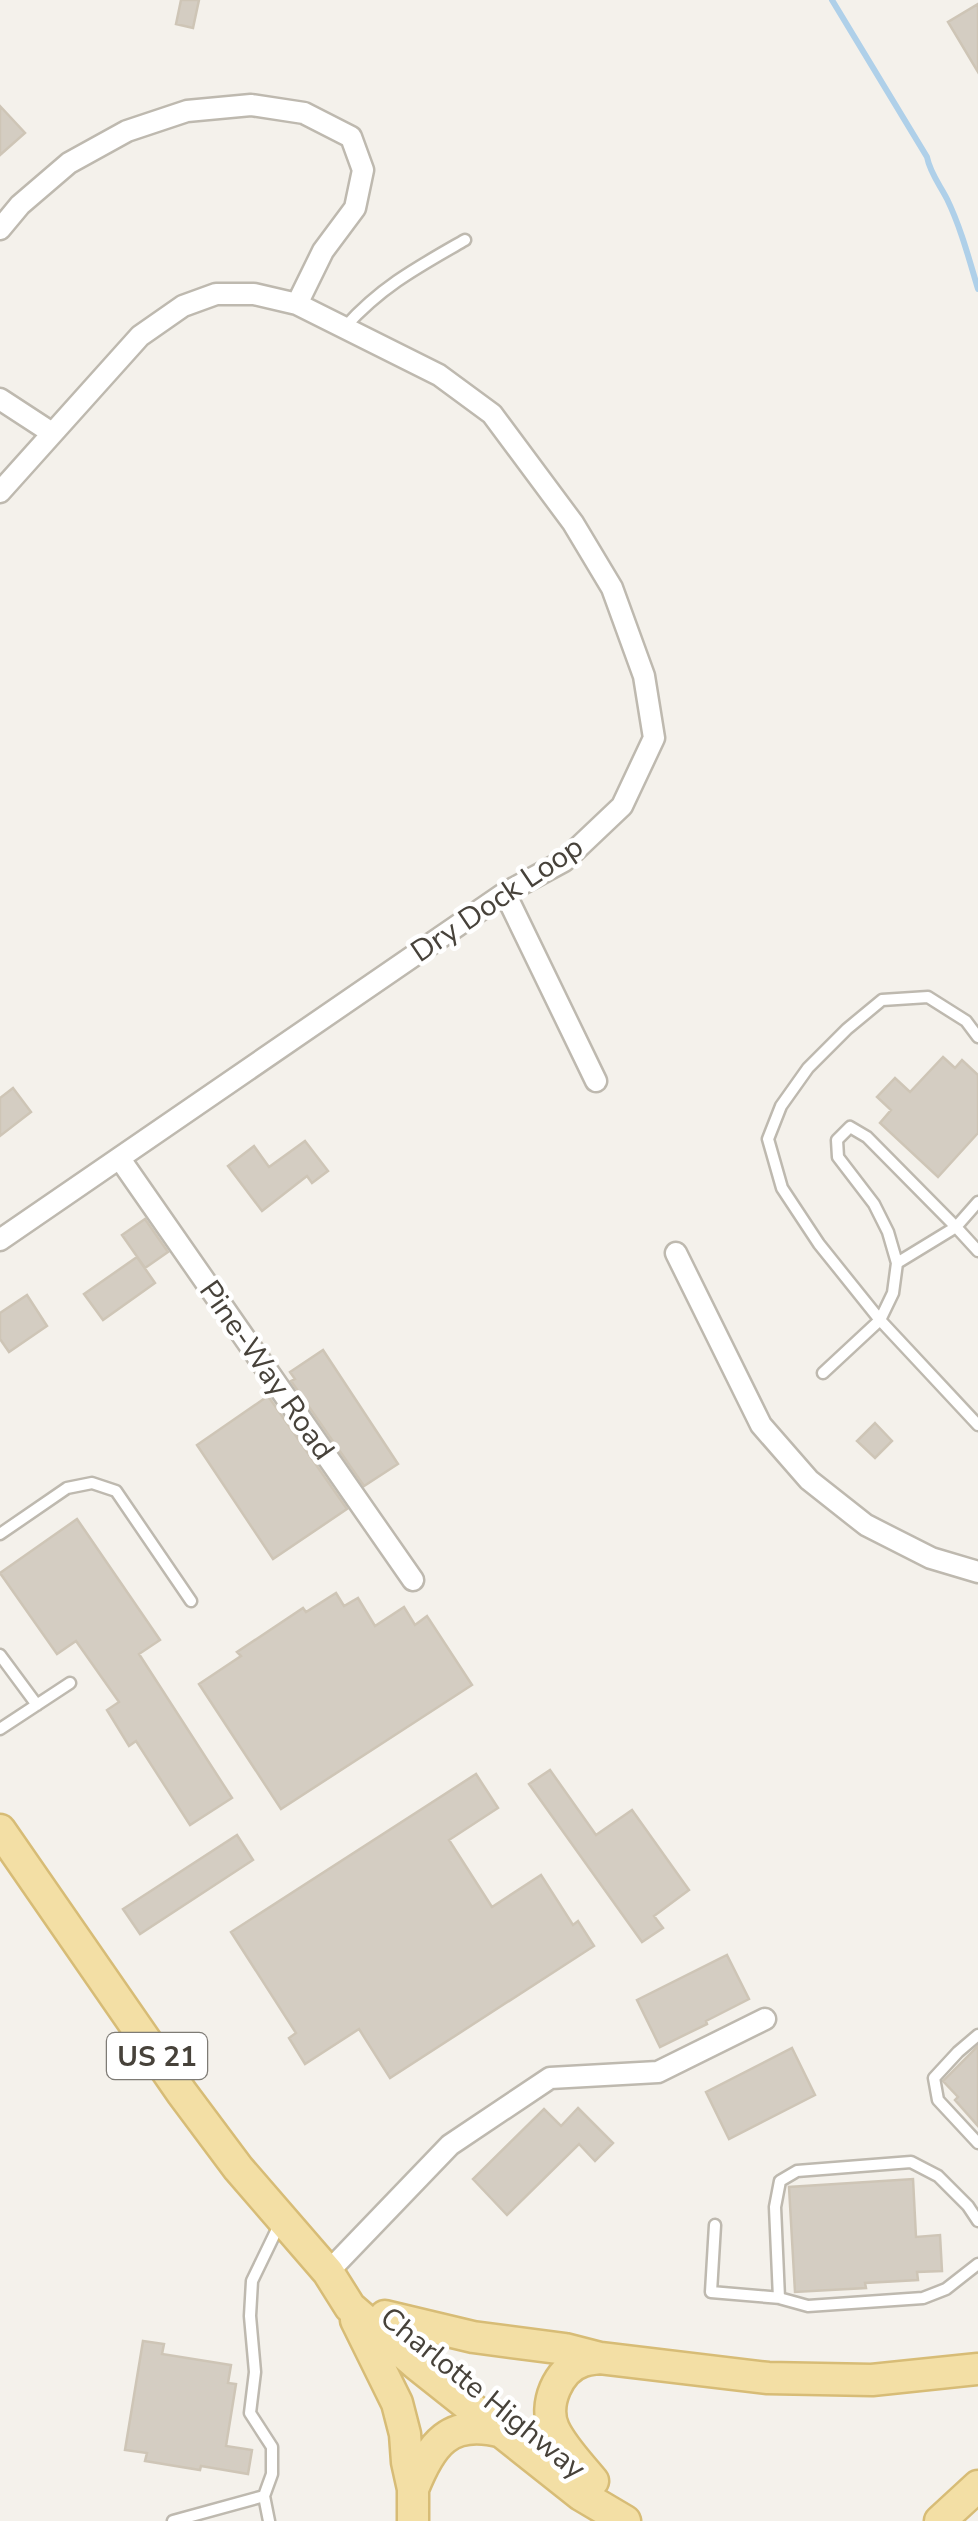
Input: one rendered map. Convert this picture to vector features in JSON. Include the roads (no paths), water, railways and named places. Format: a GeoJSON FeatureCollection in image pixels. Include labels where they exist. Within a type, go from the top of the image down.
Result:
{"type":"FeatureCollection","features":[{"type":"Feature","properties":{"kind":"main road","name":"Charlotte Highway"},"geometry":{"type":"LineString","coordinates":[[0,1830],[238,2168],[328,2272],[350,2307],[581,2495],[628,2521]]}},
{"type":"Feature","properties":{"kind":"main road","name":"Charlotte Highway"},"geometry":{"type":"LineString","coordinates":[[328,2272],[593,2481],[628,2521]]}},
{"type":"Feature","properties":{"kind":"main road"},"geometry":{"type":"LineString","coordinates":[[350,2307],[397,2403],[413,2489],[414,2521]]}},
{"type":"Feature","properties":{"kind":"main road"},"geometry":{"type":"LineString","coordinates":[[385,2316],[473,2337],[566,2349],[600,2358],[748,2376],[820,2381],[974,2372]]}},
{"type":"Feature","properties":{"kind":"main road"},"geometry":{"type":"LineString","coordinates":[[593,2481],[554,2428],[550,2406],[566,2372],[584,2360],[600,2358]]}},
{"type":"Feature","properties":{"kind":"main road"},"geometry":{"type":"LineString","coordinates":[[413,2489],[425,2460],[445,2438],[470,2427],[502,2432]]}},
{"type":"Feature","properties":{"kind":"main road"},"geometry":{"type":"LineString","coordinates":[[940,2521],[978,2486]]}},
{"type":"Feature","properties":{"kind":"street"},"geometry":{"type":"LineString","coordinates":[[0,229],[20,205],[69,163],[128,130],[186,111],[251,105],[304,113],[351,137],[363,170],[355,208],[323,251],[297,304]]}},
{"type":"Feature","properties":{"kind":"street","name":"Dry Dock Loop"},"geometry":{"type":"LineString","coordinates":[[0,492],[140,336],[183,306],[216,294],[254,294],[297,304],[439,375],[492,414],[574,523],[612,588],[644,676],[654,738],[622,806],[564,861],[505,892],[0,1240]]}},
{"type":"Feature","properties":{"kind":"street"},"geometry":{"type":"LineString","coordinates":[[0,399],[52,433]]}},
{"type":"Feature","properties":{"kind":"street"},"geometry":{"type":"LineString","coordinates":[[505,892],[596,1081]]}},
{"type":"Feature","properties":{"kind":"street","name":"Pine-Way Road"},"geometry":{"type":"LineString","coordinates":[[120,1159],[413,1580]]}},
{"type":"Feature","properties":{"kind":"street"},"geometry":{"type":"LineString","coordinates":[[676,1253],[761,1425],[808,1480],[866,1525],[931,1558],[978,1572]]}},
{"type":"Feature","properties":{"kind":"street"},"geometry":{"type":"LineString","coordinates":[[328,2272],[450,2145],[550,2078],[658,2072],[765,2018]]}},
{"type":"Feature","properties":{"kind":"lane"},"geometry":{"type":"LineString","coordinates":[[345,328],[390,285],[464,240]]}},
{"type":"Feature","properties":{"kind":"lane"},"geometry":{"type":"LineString","coordinates":[[978,1037],[966,1021],[928,996],[882,1000],[808,1068],[780,1106],[768,1139],[782,1188],[819,1244],[880,1320],[978,1424]]}},
{"type":"Feature","properties":{"kind":"lane"},"geometry":{"type":"LineString","coordinates":[[823,1373],[880,1320],[893,1293],[896,1264],[888,1232],[874,1204],[838,1157],[837,1140],[850,1127],[868,1137],[978,1250]]}},
{"type":"Feature","properties":{"kind":"lane"},"geometry":{"type":"LineString","coordinates":[[896,1264],[956,1227],[978,1202]]}},
{"type":"Feature","properties":{"kind":"lane"},"geometry":{"type":"LineString","coordinates":[[0,1534],[67,1488],[92,1483],[116,1491],[191,1601]]}},
{"type":"Feature","properties":{"kind":"lane"},"geometry":{"type":"LineString","coordinates":[[0,1656],[37,1705]]}},
{"type":"Feature","properties":{"kind":"lane"},"geometry":{"type":"LineString","coordinates":[[0,1729],[70,1684]]}},
{"type":"Feature","properties":{"kind":"lane"},"geometry":{"type":"LineString","coordinates":[[978,2034],[934,2078],[938,2100],[978,2144]]}},
{"type":"Feature","properties":{"kind":"lane"},"geometry":{"type":"LineString","coordinates":[[780,2298],[775,2207],[780,2181],[797,2171],[911,2162],[938,2176],[978,2222]]}},
{"type":"Feature","properties":{"kind":"lane"},"geometry":{"type":"LineString","coordinates":[[268,2521],[264,2496],[272,2474],[272,2447],[250,2413],[256,2372],[250,2316],[252,2281],[281,2220]]}},
{"type":"Feature","properties":{"kind":"lane"},"geometry":{"type":"LineString","coordinates":[[715,2225],[711,2292],[780,2298],[808,2306],[923,2298],[946,2289],[978,2264]]}},
{"type":"Feature","properties":{"kind":"lane"},"geometry":{"type":"LineString","coordinates":[[173,2521],[264,2496]]}},
{"type":"Feature","properties":{"kind":"waterway"},"geometry":{"type":"LineString","coordinates":[[832,0],[927,157],[956,221],[978,289]]}}]}
